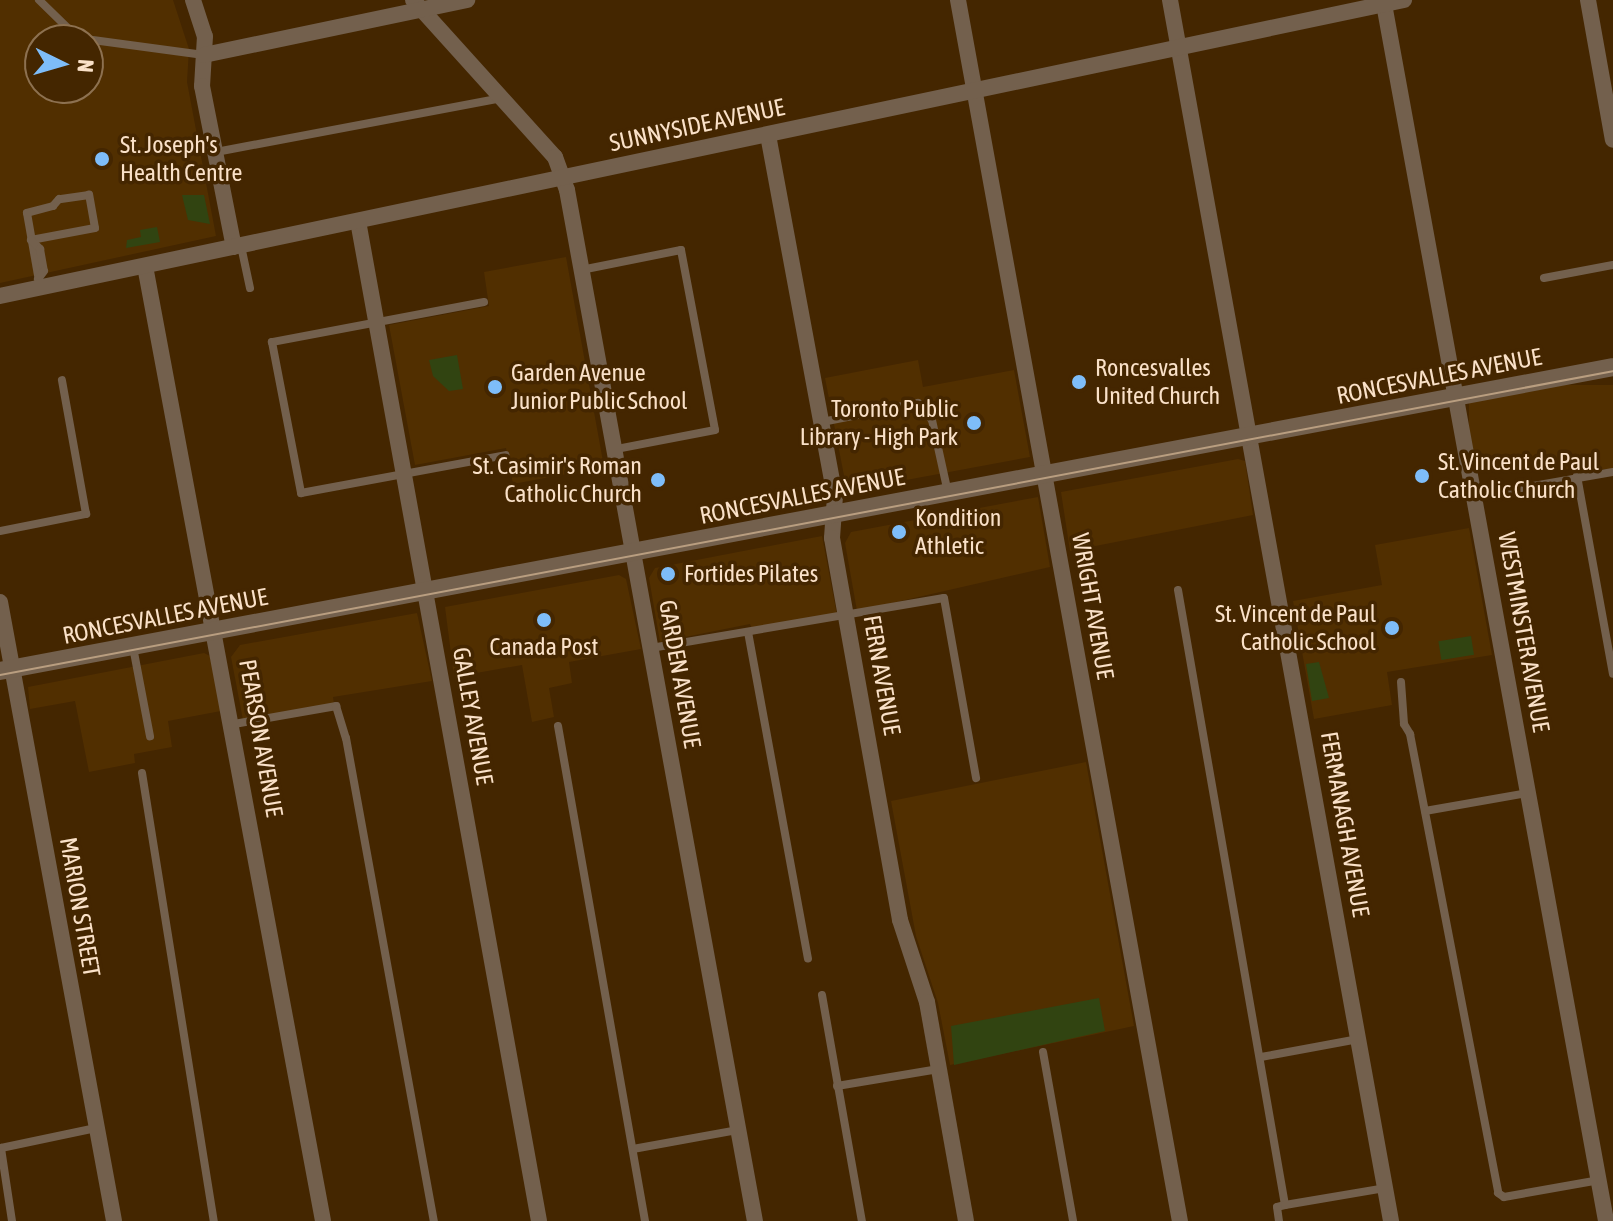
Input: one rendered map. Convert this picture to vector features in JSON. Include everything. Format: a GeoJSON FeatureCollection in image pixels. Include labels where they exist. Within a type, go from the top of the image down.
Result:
{"type":"FeatureCollection","features":[{"type":"Feature","properties":{"kind":"street"},"geometry":{"type":"LineString","coordinates":[[193,0],[205,36],[202,86],[238,246]]}},
{"type":"Feature","properties":{"kind":"street"},"geometry":{"type":"LineString","coordinates":[[204,55],[418,5],[467,0]]}},
{"type":"Feature","properties":{"kind":"street","name":"WRIGHT AVENUE"},"geometry":{"type":"LineString","coordinates":[[958,0],[1180,1221]]}},
{"type":"Feature","properties":{"kind":"street","name":"FERMANAGH AVENUE"},"geometry":{"type":"LineString","coordinates":[[1170,0],[1391,1221]]}},
{"type":"Feature","properties":{"kind":"street"},"geometry":{"type":"LineString","coordinates":[[1588,0],[1606,65],[1613,140]]}},
{"type":"Feature","properties":{"kind":"street","name":"SUNNYSIDE AVENUE"},"geometry":{"type":"LineString","coordinates":[[0,296],[39,283],[145,266],[1397,1]]}},
{"type":"Feature","properties":{"kind":"street","name":"WESTMINSTER AVENUE"},"geometry":{"type":"LineString","coordinates":[[1397,1],[1454,398],[1475,496],[1606,1221]]}},
{"type":"Feature","properties":{"kind":"street","name":"GARDEN AVENUE"},"geometry":{"type":"LineString","coordinates":[[418,5],[555,157],[564,178],[755,1221]]}},
{"type":"Feature","properties":{"kind":"street","name":"FERN AVENUE"},"geometry":{"type":"LineString","coordinates":[[768,135],[835,496],[832,515],[847,616],[900,920],[927,1002],[966,1221]]}},
{"type":"Feature","properties":{"kind":"street","name":"GALLEY AVENUE"},"geometry":{"type":"LineString","coordinates":[[358,221],[539,1221]]}},
{"type":"Feature","properties":{"kind":"street","name":"PEARSON AVENUE"},"geometry":{"type":"LineString","coordinates":[[145,266],[212,632],[234,724],[323,1221]]}},
{"type":"Feature","properties":{"kind":"street","name":"RONCESVALLES AVENUE"},"geometry":{"type":"LineString","coordinates":[[6,670],[1613,367]]}},
{"type":"Feature","properties":{"kind":"street","name":"MARION STREET"},"geometry":{"type":"LineString","coordinates":[[0,602],[6,670],[114,1221]]}},
{"type":"Feature","properties":{"kind":"lane"},"geometry":{"type":"LineString","coordinates":[[39,0],[78,38],[204,55]]}},
{"type":"Feature","properties":{"kind":"lane"},"geometry":{"type":"LineString","coordinates":[[216,152],[503,98]]}},
{"type":"Feature","properties":{"kind":"lane"},"geometry":{"type":"LineString","coordinates":[[31,240],[95,228],[89,195],[28,210],[31,240],[39,283]]}},
{"type":"Feature","properties":{"kind":"lane"},"geometry":{"type":"LineString","coordinates":[[238,246],[250,288]]}},
{"type":"Feature","properties":{"kind":"lane"},"geometry":{"type":"LineString","coordinates":[[581,270],[681,250],[715,430],[616,449]]}},
{"type":"Feature","properties":{"kind":"lane"},"geometry":{"type":"LineString","coordinates":[[1544,278],[1613,265]]}},
{"type":"Feature","properties":{"kind":"lane"},"geometry":{"type":"LineString","coordinates":[[484,302],[272,342],[301,493],[506,455]]}},
{"type":"Feature","properties":{"kind":"lane"},"geometry":{"type":"LineString","coordinates":[[0,531],[86,514],[62,380]]}},
{"type":"Feature","properties":{"kind":"lane"},"geometry":{"type":"LineString","coordinates":[[822,422],[918,403],[932,420],[948,493]]}},
{"type":"Feature","properties":{"kind":"lane"},"geometry":{"type":"LineString","coordinates":[[1475,496],[1613,472]]}},
{"type":"Feature","properties":{"kind":"lane"},"geometry":{"type":"LineString","coordinates":[[1577,476],[1613,674]]}},
{"type":"Feature","properties":{"kind":"lane"},"geometry":{"type":"LineString","coordinates":[[1178,590],[1250,1025],[1261,1057],[1285,1205]]}},
{"type":"Feature","properties":{"kind":"lane"},"geometry":{"type":"LineString","coordinates":[[651,648],[944,598],[976,778]]}},
{"type":"Feature","properties":{"kind":"lane"},"geometry":{"type":"LineString","coordinates":[[748,632],[808,959]]}},
{"type":"Feature","properties":{"kind":"lane"},"geometry":{"type":"LineString","coordinates":[[133,646],[150,736]]}},
{"type":"Feature","properties":{"kind":"lane"},"geometry":{"type":"LineString","coordinates":[[1401,682],[1404,724],[1425,811],[1498,1193],[1504,1197],[1599,1180]]}},
{"type":"Feature","properties":{"kind":"lane"},"geometry":{"type":"LineString","coordinates":[[234,724],[336,706],[346,738],[434,1221]]}},
{"type":"Feature","properties":{"kind":"lane"},"geometry":{"type":"LineString","coordinates":[[558,726],[645,1221]]}},
{"type":"Feature","properties":{"kind":"lane"},"geometry":{"type":"LineString","coordinates":[[142,773],[214,1221]]}},
{"type":"Feature","properties":{"kind":"lane"},"geometry":{"type":"LineString","coordinates":[[1425,811],[1528,793]]}},
{"type":"Feature","properties":{"kind":"lane"},"geometry":{"type":"LineString","coordinates":[[822,995],[862,1221]]}},
{"type":"Feature","properties":{"kind":"lane"},"geometry":{"type":"LineString","coordinates":[[1261,1057],[1359,1039]]}},
{"type":"Feature","properties":{"kind":"lane"},"geometry":{"type":"LineString","coordinates":[[1043,1052],[1073,1221]]}},
{"type":"Feature","properties":{"kind":"lane"},"geometry":{"type":"LineString","coordinates":[[837,1086],[939,1069]]}},
{"type":"Feature","properties":{"kind":"lane"},"geometry":{"type":"LineString","coordinates":[[12,1221],[1,1148],[96,1128]]}},
{"type":"Feature","properties":{"kind":"lane"},"geometry":{"type":"LineString","coordinates":[[633,1149],[738,1130]]}},
{"type":"Feature","properties":{"kind":"lane"},"geometry":{"type":"LineString","coordinates":[[1279,1221],[1277,1207],[1385,1188]]}},
{"type":"Feature","properties":{"kind":"shaded area","name":"St. Joseph's Health Centre"},"geometry":{"type":"Polygon","coordinates":[[[0,0],[173,0],[189,49],[187,82],[216,236],[0,283],[0,0]]]}},
{"type":"Feature","properties":{"kind":"shaded area","name":"Garden Avenue Junior Public School"},"geometry":{"type":"Polygon","coordinates":[[[566,257],[604,467],[513,484],[506,448],[415,465],[389,325],[489,306],[484,272],[566,257]]]}},
{"type":"Feature","properties":{"kind":"shaded area"},"geometry":{"type":"Polygon","coordinates":[[[918,360],[923,387],[1014,370],[1030,457],[847,491],[825,378],[918,360]]]}},
{"type":"Feature","properties":{"kind":"shaded area"},"geometry":{"type":"Polygon","coordinates":[[[1469,385],[1613,385],[1613,469],[1469,469],[1469,385]]]}},
{"type":"Feature","properties":{"kind":"shaded area"},"geometry":{"type":"Polygon","coordinates":[[[1238,459],[1245,461],[1253,515],[1070,551],[1061,492],[1238,459]]]}},
{"type":"Feature","properties":{"kind":"shaded area"},"geometry":{"type":"Polygon","coordinates":[[[1038,497],[1050,567],[857,611],[845,543],[851,532],[1038,497]]]}},
{"type":"Feature","properties":{"kind":"shaded area","name":"St. Vincent de Paul Catholic School"},"geometry":{"type":"Polygon","coordinates":[[[1469,528],[1492,655],[1387,672],[1392,705],[1314,719],[1293,601],[1382,585],[1375,545],[1469,528]]]}},
{"type":"Feature","properties":{"kind":"shaded area"},"geometry":{"type":"Polygon","coordinates":[[[822,536],[837,615],[752,629],[750,624],[660,642],[649,578],[655,568],[822,536]]]}},
{"type":"Feature","properties":{"kind":"shaded area"},"geometry":{"type":"Polygon","coordinates":[[[619,575],[626,579],[641,649],[569,662],[572,683],[549,688],[554,717],[532,722],[522,665],[454,677],[445,607],[619,575]]]}},
{"type":"Feature","properties":{"kind":"shaded area"},"geometry":{"type":"Polygon","coordinates":[[[417,613],[432,681],[333,697],[334,704],[243,720],[231,657],[240,645],[417,613]]]}},
{"type":"Feature","properties":{"kind":"shaded area"},"geometry":{"type":"Polygon","coordinates":[[[204,653],[210,656],[221,711],[168,721],[172,747],[134,754],[135,763],[89,772],[75,701],[30,709],[28,687],[204,653]]]}},
{"type":"Feature","properties":{"kind":"shaded area"},"geometry":{"type":"Polygon","coordinates":[[[1086,762],[1134,1026],[950,1065],[938,1003],[916,936],[891,801],[1086,762]]]}},
{"type":"Feature","properties":{"kind":"green space"},"geometry":{"type":"Polygon","coordinates":[[[182,195],[204,195],[210,224],[188,220],[182,195]]]}},
{"type":"Feature","properties":{"kind":"green space"},"geometry":{"type":"Polygon","coordinates":[[[157,227],[160,242],[126,248],[127,240],[141,237],[140,230],[157,227]]]}},
{"type":"Feature","properties":{"kind":"green space"},"geometry":{"type":"Polygon","coordinates":[[[457,355],[463,389],[449,391],[433,376],[429,360],[457,355]]]}},
{"type":"Feature","properties":{"kind":"green space"},"geometry":{"type":"Polygon","coordinates":[[[1471,636],[1474,655],[1441,660],[1438,641],[1471,636]]]}},
{"type":"Feature","properties":{"kind":"green space"},"geometry":{"type":"Polygon","coordinates":[[[1319,662],[1329,698],[1312,701],[1306,664],[1319,662]]]}},
{"type":"Feature","properties":{"kind":"green space"},"geometry":{"type":"Polygon","coordinates":[[[1099,998],[1105,1031],[954,1065],[951,1026],[1099,998]]]}},
{"type":"Feature","properties":{"kind":"tram line"},"geometry":{"type":"LineString","coordinates":[[0,675],[1613,371]]}},
{"type":"Feature","properties":{"kind":"place","name":"St. Joseph's Health Centre"},"geometry":{"type":"Point","coordinates":[102,159]}},
{"type":"Feature","properties":{"kind":"place","name":"Roncesvalles United Church"},"geometry":{"type":"Point","coordinates":[1079,382]}},
{"type":"Feature","properties":{"kind":"place","name":"Garden Avenue Junior Public School"},"geometry":{"type":"Point","coordinates":[495,387]}},
{"type":"Feature","properties":{"kind":"place","name":"Toronto Public Library - High Park"},"geometry":{"type":"Point","coordinates":[974,423]}},
{"type":"Feature","properties":{"kind":"place","name":"St. Vincent de Paul Catholic Church"},"geometry":{"type":"Point","coordinates":[1422,476]}},
{"type":"Feature","properties":{"kind":"place","name":"St. Casimir's Roman Catholic Church"},"geometry":{"type":"Point","coordinates":[658,480]}},
{"type":"Feature","properties":{"kind":"place","name":"Kondition Athletic"},"geometry":{"type":"Point","coordinates":[899,532]}},
{"type":"Feature","properties":{"kind":"place","name":"Fortides Pilates"},"geometry":{"type":"Point","coordinates":[668,574]}},
{"type":"Feature","properties":{"kind":"place","name":"Canada Post"},"geometry":{"type":"Point","coordinates":[544,620]}},
{"type":"Feature","properties":{"kind":"place","name":"St. Vincent de Paul Catholic School"},"geometry":{"type":"Point","coordinates":[1392,628]}}]}
